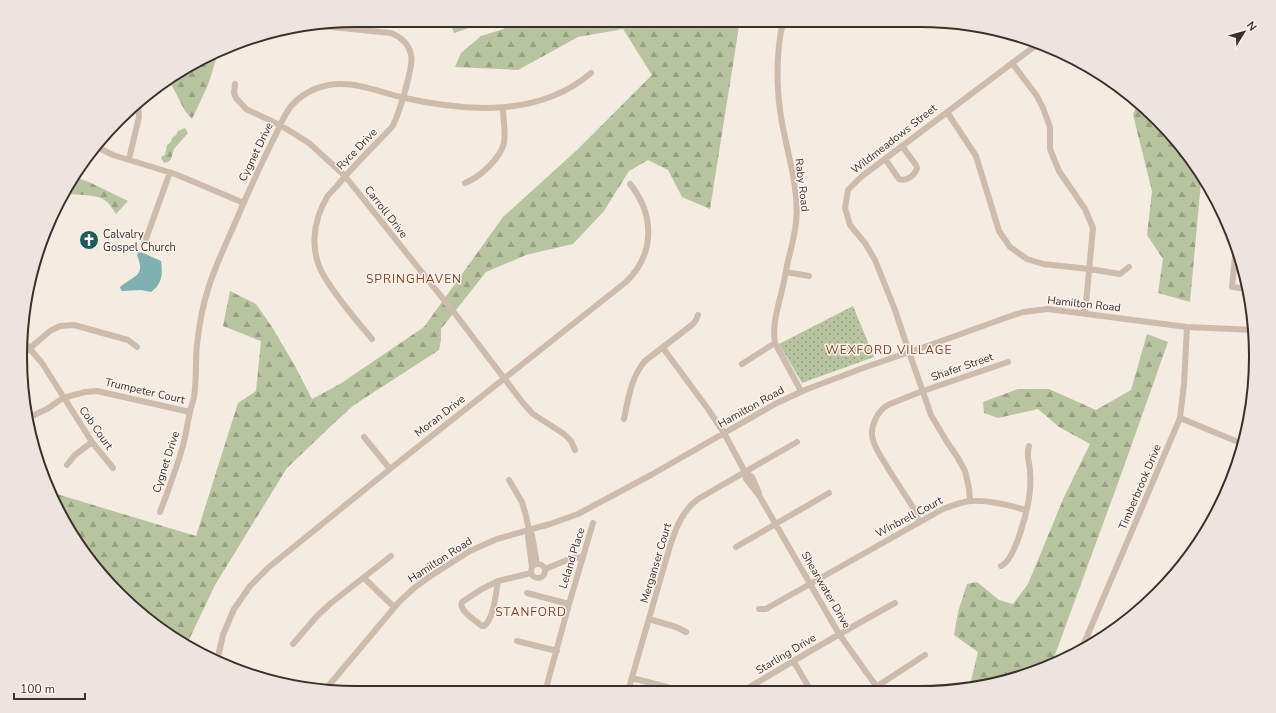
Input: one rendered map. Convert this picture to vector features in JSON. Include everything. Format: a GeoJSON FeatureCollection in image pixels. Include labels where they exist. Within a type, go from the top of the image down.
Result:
{"type":"FeatureCollection","features":[{"type":"Feature","properties":{"kind":"street","name":"Raby Road"},"geometry":{"type":"LineString","coordinates":[[782,27],[778,53],[778,85],[781,116],[793,177],[796,220],[794,236],[774,328],[775,343],[801,391]]}},
{"type":"Feature","properties":{"kind":"street","name":"Ryce Drive"},"geometry":{"type":"LineString","coordinates":[[340,28],[385,32],[398,36],[405,42],[412,59],[397,118],[392,127],[328,196],[317,221],[314,239],[316,257],[323,275],[372,339]]}},
{"type":"Feature","properties":{"kind":"street","name":"Wildmeadows Street"},"geometry":{"type":"LineString","coordinates":[[970,501],[968,479],[963,465],[931,415],[876,260],[865,243],[850,225],[845,208],[848,190],[860,177],[1033,47]]}},
{"type":"Feature","properties":{"kind":"street"},"geometry":{"type":"LineString","coordinates":[[1012,63],[1037,96],[1043,108],[1050,127],[1050,149],[1058,170],[1085,209],[1093,228],[1085,314]]}},
{"type":"Feature","properties":{"kind":"street","name":"Cygnet Drive"},"geometry":{"type":"LineString","coordinates":[[160,512],[181,454],[194,395],[197,344],[209,285],[265,156],[291,106],[300,97],[314,89],[329,84],[349,84],[376,89],[403,98],[452,106],[503,108],[539,101],[554,96],[577,85],[592,73]]}},
{"type":"Feature","properties":{"kind":"street","name":"Carroll Drive"},"geometry":{"type":"LineString","coordinates":[[236,84],[234,93],[236,98],[246,109],[280,125],[309,143],[345,176],[533,414],[564,434],[571,441],[575,450]]}},
{"type":"Feature","properties":{"kind":"street"},"geometry":{"type":"LineString","coordinates":[[465,183],[480,175],[500,153],[504,142],[503,108]]}},
{"type":"Feature","properties":{"kind":"street"},"geometry":{"type":"LineString","coordinates":[[129,159],[139,117],[138,110]]}},
{"type":"Feature","properties":{"kind":"street"},"geometry":{"type":"LineString","coordinates":[[947,112],[976,156],[999,231],[1010,248],[1027,259],[1043,264],[1120,274],[1129,267]]}},
{"type":"Feature","properties":{"kind":"street"},"geometry":{"type":"LineString","coordinates":[[885,159],[899,178],[903,180],[911,176],[916,172],[917,168],[902,146]]}},
{"type":"Feature","properties":{"kind":"street"},"geometry":{"type":"LineString","coordinates":[[101,149],[113,155],[170,172],[244,202]]}},
{"type":"Feature","properties":{"kind":"street"},"geometry":{"type":"LineString","coordinates":[[146,239],[170,172]]}},
{"type":"Feature","properties":{"kind":"street","name":"Moran Drive"},"geometry":{"type":"LineString","coordinates":[[218,655],[223,635],[234,610],[250,586],[275,562],[626,282],[637,269],[645,252],[648,240],[648,224],[643,204],[630,184]]}},
{"type":"Feature","properties":{"kind":"street"},"geometry":{"type":"LineString","coordinates":[[1235,260],[1232,287],[1242,288]]}},
{"type":"Feature","properties":{"kind":"street"},"geometry":{"type":"LineString","coordinates":[[786,272],[808,276]]}},
{"type":"Feature","properties":{"kind":"street","name":"Hamilton Road"},"geometry":{"type":"LineString","coordinates":[[330,685],[394,607],[414,588],[470,551],[497,538],[561,521],[578,514],[801,391],[1023,312],[1048,310],[1187,326],[1248,330]]}},
{"type":"Feature","properties":{"kind":"street"},"geometry":{"type":"LineString","coordinates":[[624,419],[636,374],[645,361],[693,324],[698,315]]}},
{"type":"Feature","properties":{"kind":"street"},"geometry":{"type":"LineString","coordinates":[[27,350],[50,331],[60,326],[74,325],[128,340],[137,347]]}},
{"type":"Feature","properties":{"kind":"street","name":"Timberbrook Drive"},"geometry":{"type":"LineString","coordinates":[[1085,642],[1180,418],[1184,384],[1187,326]]}},
{"type":"Feature","properties":{"kind":"street"},"geometry":{"type":"LineString","coordinates":[[742,364],[775,343]]}},
{"type":"Feature","properties":{"kind":"street","name":"Cob Court"},"geometry":{"type":"LineString","coordinates":[[28,345],[48,371],[63,398],[92,442],[113,468]]}},
{"type":"Feature","properties":{"kind":"street","name":"Shearwater Drive"},"geometry":{"type":"LineString","coordinates":[[662,348],[694,388],[724,433],[746,472],[752,477],[757,486],[760,497],[839,634],[875,686]]}},
{"type":"Feature","properties":{"kind":"street","name":"Shafer Street"},"geometry":{"type":"LineString","coordinates":[[919,522],[916,512],[873,440],[872,433],[877,416],[886,406],[923,391],[1008,362]]}},
{"type":"Feature","properties":{"kind":"street","name":"Trumpeter Court"},"geometry":{"type":"LineString","coordinates":[[32,416],[47,409],[63,398],[85,392],[97,391],[190,412]]}},
{"type":"Feature","properties":{"kind":"street"},"geometry":{"type":"LineString","coordinates":[[1180,418],[1238,442]]}},
{"type":"Feature","properties":{"kind":"street"},"geometry":{"type":"LineString","coordinates":[[364,437],[390,469]]}},
{"type":"Feature","properties":{"kind":"street"},"geometry":{"type":"LineString","coordinates":[[67,465],[75,455],[92,442]]}},
{"type":"Feature","properties":{"kind":"street","name":"Merganser Court"},"geometry":{"type":"LineString","coordinates":[[630,686],[671,541],[681,517],[698,499],[797,442]]}},
{"type":"Feature","properties":{"kind":"street"},"geometry":{"type":"LineString","coordinates":[[1001,566],[1005,564],[1015,548],[1023,527],[1030,490],[1030,469],[1027,453],[1029,446]]}},
{"type":"Feature","properties":{"kind":"street"},"geometry":{"type":"LineString","coordinates":[[509,480],[524,509],[534,568],[534,578],[542,578],[545,574],[545,569]]}},
{"type":"Feature","properties":{"kind":"street"},"geometry":{"type":"LineString","coordinates":[[736,547],[830,493]]}},
{"type":"Feature","properties":{"kind":"street","name":"Winbrell Court"},"geometry":{"type":"LineString","coordinates":[[759,609],[766,609],[943,509],[970,501],[992,502],[1026,510]]}},
{"type":"Feature","properties":{"kind":"street","name":"Leland Place"},"geometry":{"type":"LineString","coordinates":[[547,686],[569,604],[594,523]]}},
{"type":"Feature","properties":{"kind":"street"},"geometry":{"type":"LineString","coordinates":[[293,644],[317,616],[330,604],[391,556]]}},
{"type":"Feature","properties":{"kind":"street"},"geometry":{"type":"LineString","coordinates":[[545,569],[565,560],[583,557]]}},
{"type":"Feature","properties":{"kind":"street"},"geometry":{"type":"LineString","coordinates":[[498,581],[496,597],[490,619],[487,624],[482,626],[461,608],[462,602],[480,590],[498,581],[542,565],[545,569]]}},
{"type":"Feature","properties":{"kind":"street"},"geometry":{"type":"LineString","coordinates":[[364,578],[394,607]]}},
{"type":"Feature","properties":{"kind":"street"},"geometry":{"type":"LineString","coordinates":[[527,593],[569,604]]}},
{"type":"Feature","properties":{"kind":"street","name":"Starling Drive"},"geometry":{"type":"LineString","coordinates":[[753,686],[839,634],[895,603]]}},
{"type":"Feature","properties":{"kind":"street"},"geometry":{"type":"LineString","coordinates":[[649,620],[676,627],[686,632]]}},
{"type":"Feature","properties":{"kind":"street"},"geometry":{"type":"LineString","coordinates":[[517,641],[557,651]]}},
{"type":"Feature","properties":{"kind":"street"},"geometry":{"type":"LineString","coordinates":[[881,686],[925,655]]}},
{"type":"Feature","properties":{"kind":"street"},"geometry":{"type":"LineString","coordinates":[[794,662],[808,686]]}},
{"type":"Feature","properties":{"kind":"street"},"geometry":{"type":"LineString","coordinates":[[632,678],[663,686]]}},
{"type":"Feature","properties":{"kind":"green space"},"geometry":{"type":"Polygon","coordinates":[[[452,27],[472,27],[454,33],[452,27]]]}},
{"type":"Feature","properties":{"kind":"green space"},"geometry":{"type":"Polygon","coordinates":[[[503,27],[739,27],[710,209],[682,197],[668,170],[648,160],[629,171],[604,211],[573,244],[526,255],[486,272],[441,329],[439,350],[354,405],[287,468],[215,585],[189,640],[156,618],[139,604],[109,574],[83,540],[57,494],[196,536],[238,403],[256,391],[261,341],[223,326],[230,291],[256,304],[272,327],[295,366],[312,399],[340,384],[424,327],[503,217],[577,150],[652,75],[623,29],[578,37],[518,70],[455,67],[461,53],[481,36],[504,29],[503,27]]]}},
{"type":"Feature","properties":{"kind":"green space"},"geometry":{"type":"Polygon","coordinates":[[[216,59],[208,85],[192,119],[185,111],[171,84],[216,59]]]}},
{"type":"Feature","properties":{"kind":"green space"},"geometry":{"type":"Polygon","coordinates":[[[1136,108],[1167,139],[1181,156],[1201,185],[1190,302],[1158,293],[1163,259],[1147,235],[1152,191],[1133,115],[1136,108]]]}},
{"type":"Feature","properties":{"kind":"green space"},"geometry":{"type":"Polygon","coordinates":[[[185,128],[188,133],[174,149],[171,159],[164,163],[161,158],[165,155],[167,145],[171,142],[172,138],[178,131],[185,128]]]}},
{"type":"Feature","properties":{"kind":"green space"},"geometry":{"type":"Polygon","coordinates":[[[79,179],[128,201],[116,214],[106,201],[98,197],[70,194],[79,179]]]}},
{"type":"Feature","properties":{"kind":"green space"},"geometry":{"type":"Polygon","coordinates":[[[853,306],[874,357],[802,383],[779,344],[853,306]]]}},
{"type":"Feature","properties":{"kind":"green space"},"geometry":{"type":"Polygon","coordinates":[[[1147,334],[1168,342],[1054,657],[1005,675],[971,682],[978,652],[954,635],[958,612],[967,584],[977,582],[999,600],[1013,604],[1028,584],[1064,497],[1090,444],[1059,427],[1038,409],[998,418],[984,413],[983,402],[1018,389],[1049,389],[1096,410],[1131,390],[1147,334]]]}},
{"type":"Feature","properties":{"kind":"water"},"geometry":{"type":"Polygon","coordinates":[[[138,252],[161,261],[162,274],[160,282],[151,292],[141,290],[122,291],[120,287],[139,272],[138,252]]]}},
{"type":"Feature","properties":{"kind":"place","name":"Calvalry Gospel Church"},"geometry":{"type":"Point","coordinates":[89,240]}},
{"type":"Feature","properties":{"kind":"district","name":"SPRINGHAVEN"},"geometry":{"type":"Point","coordinates":[414,279]}},
{"type":"Feature","properties":{"kind":"district","name":"WEXFORD VILLAGE"},"geometry":{"type":"Point","coordinates":[889,350]}},
{"type":"Feature","properties":{"kind":"district","name":"STANFORD"},"geometry":{"type":"Point","coordinates":[531,612]}}]}
